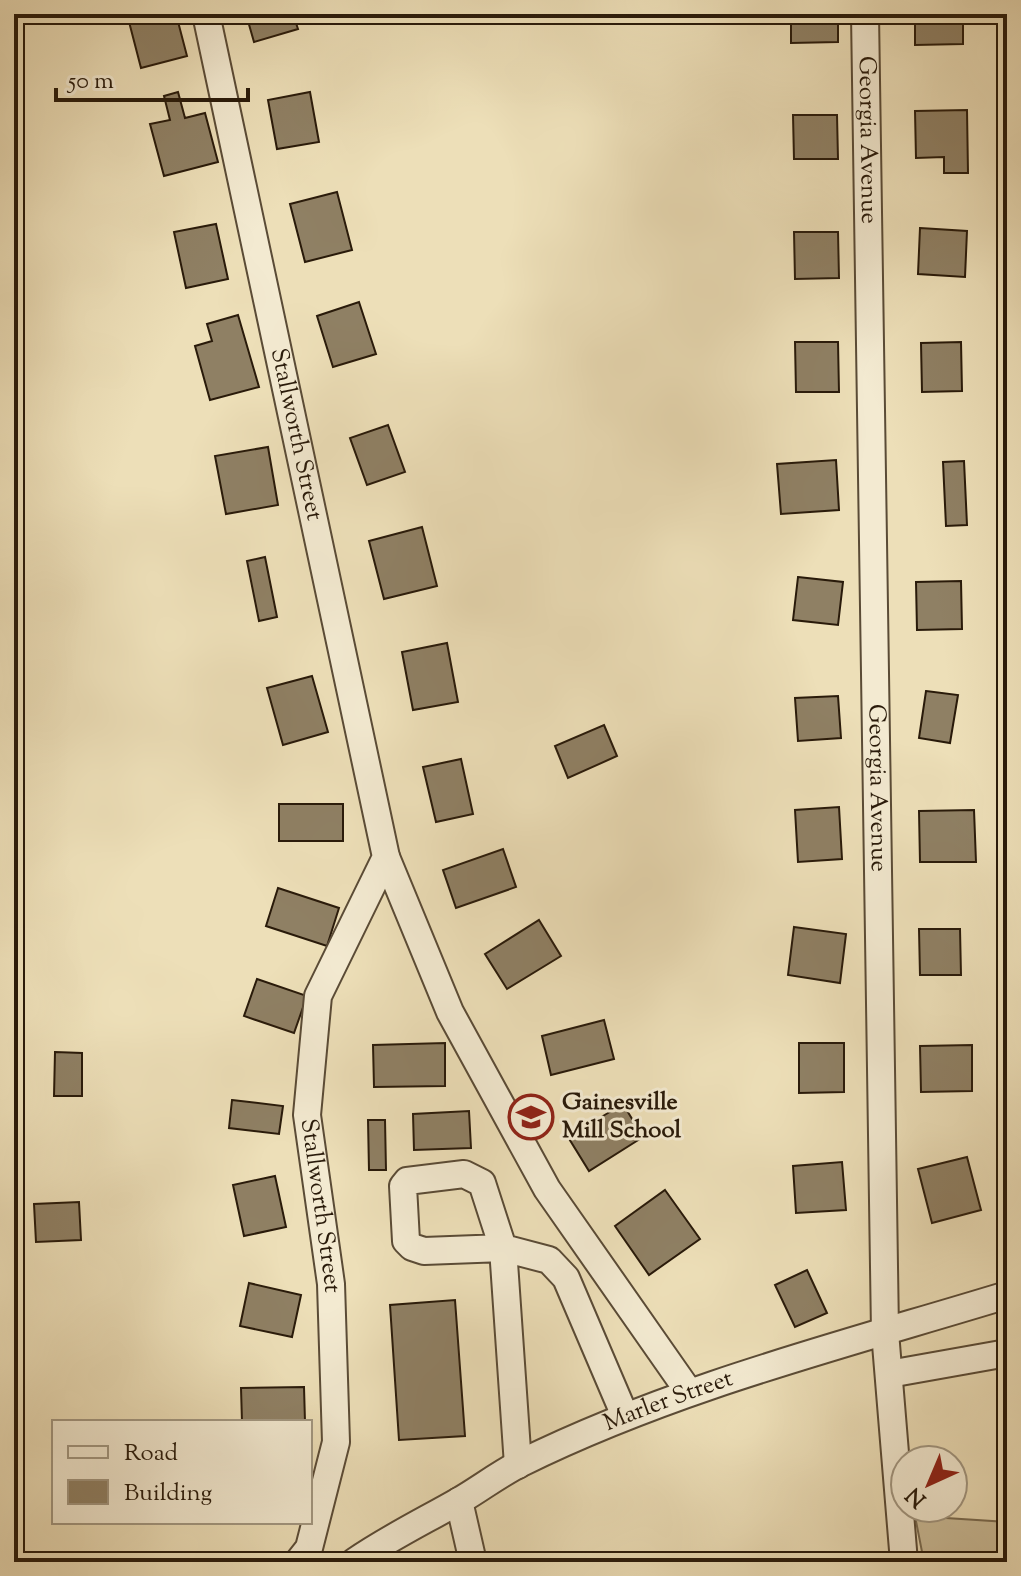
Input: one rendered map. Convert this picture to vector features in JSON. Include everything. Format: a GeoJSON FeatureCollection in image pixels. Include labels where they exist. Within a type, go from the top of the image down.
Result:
{"type":"FeatureCollection","features":[{"type":"Feature","properties":{"kind":"street","name":"Stallworth Street"},"geometry":{"type":"LineString","coordinates":[[206,14],[386,857],[450,1012],[547,1189],[689,1392]]}},
{"type":"Feature","properties":{"kind":"street","name":"Georgia Avenue"},"geometry":{"type":"LineString","coordinates":[[865,14],[885,1332],[904,1562]]}},
{"type":"Feature","properties":{"kind":"street","name":"Stallworth Street"},"geometry":{"type":"LineString","coordinates":[[298,1562],[309,1548],[336,1442],[331,1284],[307,1115],[318,996],[386,857]]}},
{"type":"Feature","properties":{"kind":"street"},"geometry":{"type":"LineString","coordinates":[[518,1465],[503,1248],[549,1260],[566,1278],[625,1416]]}},
{"type":"Feature","properties":{"kind":"street","name":"Marler Street"},"geometry":{"type":"LineString","coordinates":[[354,1562],[518,1465],[625,1416],[689,1392],[1007,1295]]}},
{"type":"Feature","properties":{"kind":"street"},"geometry":{"type":"LineString","coordinates":[[889,1374],[1007,1353]]}},
{"type":"Feature","properties":{"kind":"street"},"geometry":{"type":"LineString","coordinates":[[459,1501],[473,1562]]}},
{"type":"Feature","properties":{"kind":"shaded area"},"geometry":{"type":"Polygon","coordinates":[[[969,1520],[1007,1522],[1007,1562],[924,1562],[917,1524],[969,1524],[969,1520]]]}},
{"type":"Feature","properties":{"kind":"building"},"geometry":{"type":"Polygon","coordinates":[[[127,14],[176,14],[187,56],[141,68],[127,14]]]}},
{"type":"Feature","properties":{"kind":"building"},"geometry":{"type":"Polygon","coordinates":[[[246,14],[293,14],[298,29],[254,42],[246,14]]]}},
{"type":"Feature","properties":{"kind":"building"},"geometry":{"type":"Polygon","coordinates":[[[791,14],[838,14],[838,42],[791,43],[791,14]]]}},
{"type":"Feature","properties":{"kind":"building"},"geometry":{"type":"Polygon","coordinates":[[[915,14],[963,14],[963,44],[915,45],[915,14]]]}},
{"type":"Feature","properties":{"kind":"building"},"geometry":{"type":"Polygon","coordinates":[[[178,92],[185,118],[205,113],[218,162],[164,176],[150,124],[170,120],[164,96],[178,92]]]}},
{"type":"Feature","properties":{"kind":"building"},"geometry":{"type":"Polygon","coordinates":[[[310,92],[319,142],[277,149],[268,100],[310,92]]]}},
{"type":"Feature","properties":{"kind":"building"},"geometry":{"type":"Polygon","coordinates":[[[967,110],[968,173],[944,173],[944,157],[916,158],[915,111],[967,110]]]}},
{"type":"Feature","properties":{"kind":"building"},"geometry":{"type":"Polygon","coordinates":[[[793,115],[837,115],[838,159],[794,159],[793,115]]]}},
{"type":"Feature","properties":{"kind":"building"},"geometry":{"type":"Polygon","coordinates":[[[337,192],[352,250],[305,262],[290,204],[337,192]]]}},
{"type":"Feature","properties":{"kind":"building"},"geometry":{"type":"Polygon","coordinates":[[[216,224],[228,279],[186,288],[174,232],[216,224]]]}},
{"type":"Feature","properties":{"kind":"building"},"geometry":{"type":"Polygon","coordinates":[[[920,228],[967,231],[965,277],[918,274],[920,228]]]}},
{"type":"Feature","properties":{"kind":"building"},"geometry":{"type":"Polygon","coordinates":[[[794,232],[838,232],[839,278],[795,279],[794,232]]]}},
{"type":"Feature","properties":{"kind":"building"},"geometry":{"type":"Polygon","coordinates":[[[359,302],[376,354],[333,367],[317,316],[359,302]]]}},
{"type":"Feature","properties":{"kind":"building"},"geometry":{"type":"Polygon","coordinates":[[[238,315],[259,387],[210,400],[195,346],[212,341],[207,324],[238,315]]]}},
{"type":"Feature","properties":{"kind":"building"},"geometry":{"type":"Polygon","coordinates":[[[795,342],[838,342],[839,392],[796,392],[795,342]]]}},
{"type":"Feature","properties":{"kind":"building"},"geometry":{"type":"Polygon","coordinates":[[[961,342],[962,391],[922,392],[921,343],[961,342]]]}},
{"type":"Feature","properties":{"kind":"building"},"geometry":{"type":"Polygon","coordinates":[[[388,425],[405,472],[367,485],[350,438],[388,425]]]}},
{"type":"Feature","properties":{"kind":"building"},"geometry":{"type":"Polygon","coordinates":[[[268,447],[278,505],[226,514],[215,456],[268,447]]]}},
{"type":"Feature","properties":{"kind":"building"},"geometry":{"type":"Polygon","coordinates":[[[836,460],[839,510],[781,514],[777,464],[836,460]]]}},
{"type":"Feature","properties":{"kind":"building"},"geometry":{"type":"Polygon","coordinates":[[[964,461],[967,525],[946,526],[943,462],[964,461]]]}},
{"type":"Feature","properties":{"kind":"building"},"geometry":{"type":"Polygon","coordinates":[[[422,527],[437,586],[384,599],[369,541],[422,527]]]}},
{"type":"Feature","properties":{"kind":"building"},"geometry":{"type":"Polygon","coordinates":[[[265,557],[277,617],[259,621],[247,561],[265,557]]]}},
{"type":"Feature","properties":{"kind":"building"},"geometry":{"type":"Polygon","coordinates":[[[798,577],[843,582],[838,625],[793,620],[798,577]]]}},
{"type":"Feature","properties":{"kind":"building"},"geometry":{"type":"Polygon","coordinates":[[[961,581],[962,629],[917,630],[916,582],[961,581]]]}},
{"type":"Feature","properties":{"kind":"building"},"geometry":{"type":"Polygon","coordinates":[[[447,643],[458,702],[413,710],[402,652],[447,643]]]}},
{"type":"Feature","properties":{"kind":"building"},"geometry":{"type":"Polygon","coordinates":[[[312,676],[328,732],[283,745],[267,688],[312,676]]]}},
{"type":"Feature","properties":{"kind":"building"},"geometry":{"type":"Polygon","coordinates":[[[926,691],[958,695],[950,743],[919,738],[926,691]]]}},
{"type":"Feature","properties":{"kind":"building"},"geometry":{"type":"Polygon","coordinates":[[[838,696],[841,738],[798,741],[795,698],[838,696]]]}},
{"type":"Feature","properties":{"kind":"building"},"geometry":{"type":"Polygon","coordinates":[[[604,725],[617,756],[568,778],[555,746],[604,725]]]}},
{"type":"Feature","properties":{"kind":"building"},"geometry":{"type":"Polygon","coordinates":[[[461,759],[473,814],[436,822],[423,767],[461,759]]]}},
{"type":"Feature","properties":{"kind":"building"},"geometry":{"type":"Polygon","coordinates":[[[279,804],[343,804],[343,841],[279,841],[279,804]]]}},
{"type":"Feature","properties":{"kind":"building"},"geometry":{"type":"Polygon","coordinates":[[[839,807],[842,859],[798,862],[795,810],[839,807]]]}},
{"type":"Feature","properties":{"kind":"building"},"geometry":{"type":"Polygon","coordinates":[[[974,810],[976,862],[920,862],[919,811],[974,810]]]}},
{"type":"Feature","properties":{"kind":"building"},"geometry":{"type":"Polygon","coordinates":[[[503,849],[516,887],[456,908],[443,870],[503,849]]]}},
{"type":"Feature","properties":{"kind":"building"},"geometry":{"type":"Polygon","coordinates":[[[278,888],[339,908],[327,946],[266,926],[278,888]]]}},
{"type":"Feature","properties":{"kind":"building"},"geometry":{"type":"Polygon","coordinates":[[[539,920],[561,956],[507,989],[485,954],[539,920]]]}},
{"type":"Feature","properties":{"kind":"building"},"geometry":{"type":"Polygon","coordinates":[[[794,927],[846,934],[840,983],[788,975],[794,927]]]}},
{"type":"Feature","properties":{"kind":"building"},"geometry":{"type":"Polygon","coordinates":[[[919,929],[960,929],[961,975],[920,975],[919,929]]]}},
{"type":"Feature","properties":{"kind":"building"},"geometry":{"type":"Polygon","coordinates":[[[257,979],[307,996],[294,1033],[244,1016],[257,979]]]}},
{"type":"Feature","properties":{"kind":"building"},"geometry":{"type":"Polygon","coordinates":[[[604,1020],[614,1059],[551,1075],[542,1036],[604,1020]]]}},
{"type":"Feature","properties":{"kind":"building"},"geometry":{"type":"Polygon","coordinates":[[[445,1043],[445,1086],[374,1087],[373,1045],[445,1043]]]}},
{"type":"Feature","properties":{"kind":"building"},"geometry":{"type":"Polygon","coordinates":[[[799,1043],[844,1043],[844,1092],[799,1093],[799,1043]]]}},
{"type":"Feature","properties":{"kind":"building"},"geometry":{"type":"Polygon","coordinates":[[[972,1045],[972,1091],[921,1092],[920,1046],[972,1045]]]}},
{"type":"Feature","properties":{"kind":"building"},"geometry":{"type":"Polygon","coordinates":[[[14,1048],[19,1048],[20,1101],[14,1101],[14,1048]]]}},
{"type":"Feature","properties":{"kind":"building"},"geometry":{"type":"Polygon","coordinates":[[[55,1052],[82,1053],[82,1096],[54,1096],[55,1052]]]}},
{"type":"Feature","properties":{"kind":"building"},"geometry":{"type":"Polygon","coordinates":[[[232,1100],[283,1106],[279,1134],[229,1128],[232,1100]]]}},
{"type":"Feature","properties":{"kind":"building"},"geometry":{"type":"Polygon","coordinates":[[[623,1104],[643,1137],[589,1171],[568,1137],[623,1104]]]}},
{"type":"Feature","properties":{"kind":"building"},"geometry":{"type":"Polygon","coordinates":[[[469,1111],[471,1148],[414,1150],[413,1114],[469,1111]]]}},
{"type":"Feature","properties":{"kind":"building"},"geometry":{"type":"Polygon","coordinates":[[[368,1120],[385,1120],[386,1170],[369,1170],[368,1120]]]}},
{"type":"Feature","properties":{"kind":"building"},"geometry":{"type":"Polygon","coordinates":[[[967,1157],[981,1210],[932,1223],[918,1169],[967,1157]]]}},
{"type":"Feature","properties":{"kind":"building"},"geometry":{"type":"Polygon","coordinates":[[[842,1162],[846,1210],[796,1213],[793,1166],[842,1162]]]}},
{"type":"Feature","properties":{"kind":"building"},"geometry":{"type":"Polygon","coordinates":[[[275,1176],[286,1227],[244,1236],[233,1185],[275,1176]]]}},
{"type":"Feature","properties":{"kind":"building"},"geometry":{"type":"Polygon","coordinates":[[[665,1190],[700,1239],[649,1275],[615,1226],[665,1190]]]}},
{"type":"Feature","properties":{"kind":"building"},"geometry":{"type":"Polygon","coordinates":[[[79,1202],[81,1240],[36,1242],[34,1204],[79,1202]]]}},
{"type":"Feature","properties":{"kind":"building"},"geometry":{"type":"Polygon","coordinates":[[[807,1270],[827,1313],[795,1327],[775,1285],[807,1270]]]}},
{"type":"Feature","properties":{"kind":"building"},"geometry":{"type":"Polygon","coordinates":[[[249,1283],[301,1295],[292,1337],[240,1326],[249,1283]]]}},
{"type":"Feature","properties":{"kind":"building"},"geometry":{"type":"Polygon","coordinates":[[[455,1300],[465,1436],[399,1440],[390,1305],[455,1300]]]}},
{"type":"Feature","properties":{"kind":"building"},"geometry":{"type":"Polygon","coordinates":[[[304,1387],[305,1420],[242,1420],[241,1388],[304,1387]]]}},
{"type":"Feature","properties":{"kind":"building"},"geometry":{"type":"Polygon","coordinates":[[[1007,1428],[1007,1467],[998,1430],[1007,1428]]]}},
{"type":"Feature","properties":{"kind":"place","name":"Gainesville Mill School"},"geometry":{"type":"Point","coordinates":[531,1117]}}]}
